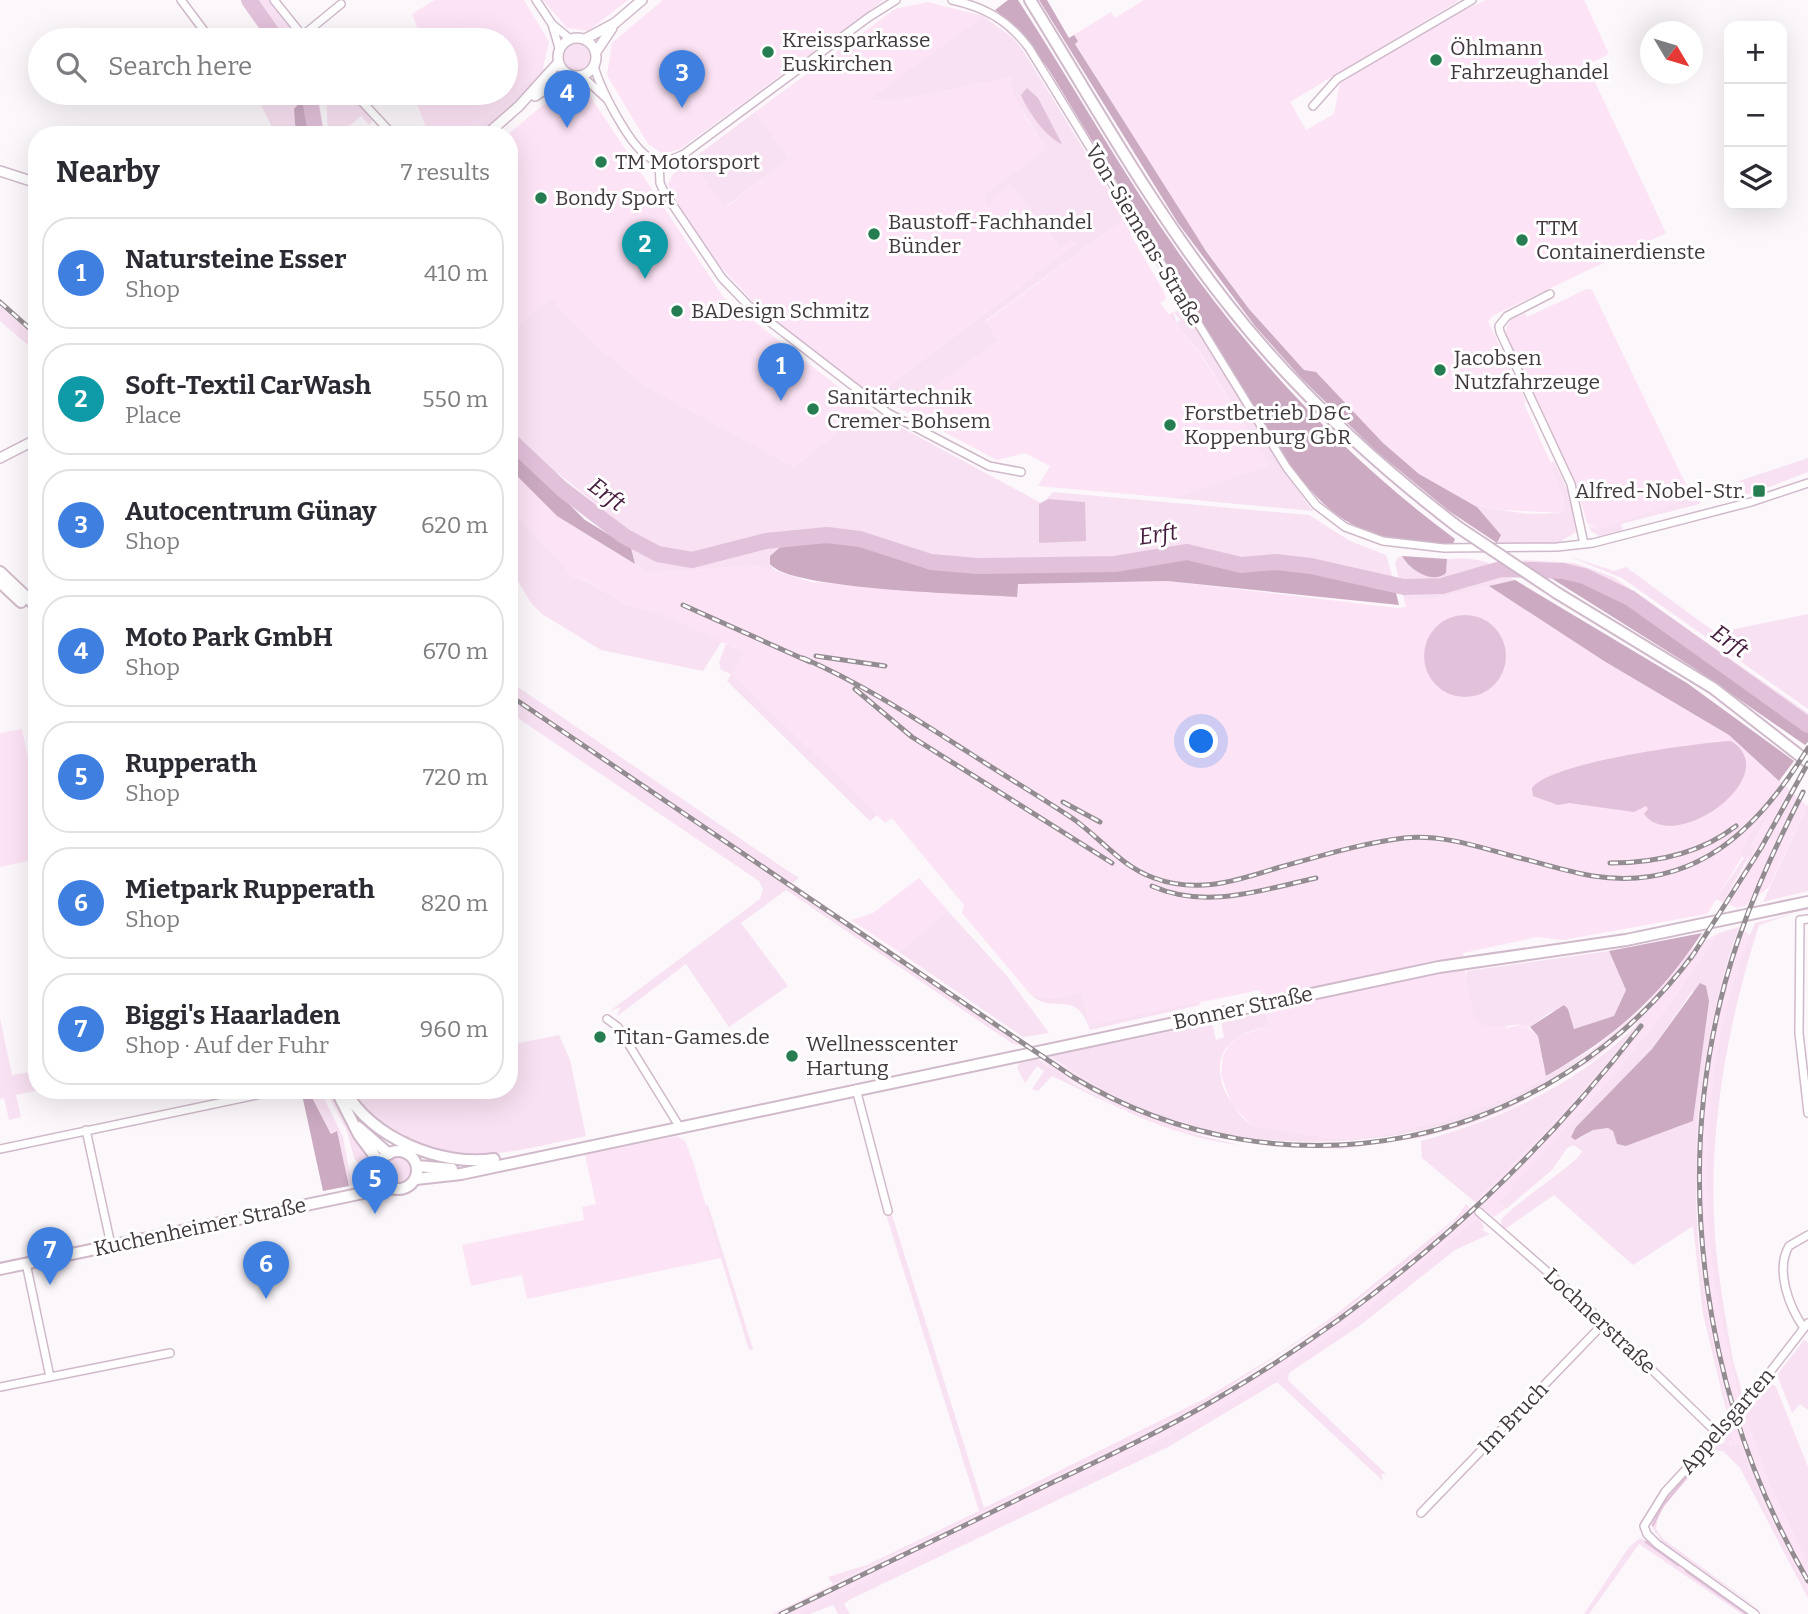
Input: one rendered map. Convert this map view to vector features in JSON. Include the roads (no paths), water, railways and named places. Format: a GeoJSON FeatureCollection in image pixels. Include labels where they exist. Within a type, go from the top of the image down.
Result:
{"type":"FeatureCollection","features":[{"type":"Feature","properties":{"kind":"main road"},"geometry":{"type":"LineString","coordinates":[[1030,0],[1155,202],[1242,322],[1343,431],[1458,527],[1557,593],[1713,688],[1808,762]]}},
{"type":"Feature","properties":{"kind":"main road"},"geometry":{"type":"LineString","coordinates":[[0,572],[28,599]]}},
{"type":"Feature","properties":{"kind":"main road"},"geometry":{"type":"LineString","coordinates":[[0,582],[28,606]]}},
{"type":"Feature","properties":{"kind":"main road","name":"Bonner Straße"},"geometry":{"type":"LineString","coordinates":[[679,1126],[1439,967],[1626,940],[1808,902]]}},
{"type":"Feature","properties":{"kind":"main road"},"geometry":{"type":"LineString","coordinates":[[341,1099],[358,1127],[389,1154],[405,1152],[417,1166],[416,1179]]}},
{"type":"Feature","properties":{"kind":"main road"},"geometry":{"type":"LineString","coordinates":[[352,1099],[366,1118],[431,1153],[471,1161],[514,1156],[528,1159]]}},
{"type":"Feature","properties":{"kind":"main road"},"geometry":{"type":"LineString","coordinates":[[358,1127],[359,1135],[380,1168],[386,1185],[403,1189],[416,1179],[528,1159],[679,1126]]}},
{"type":"Feature","properties":{"kind":"main road"},"geometry":{"type":"LineString","coordinates":[[358,1193],[389,1154]]}},
{"type":"Feature","properties":{"kind":"main road"},"geometry":{"type":"LineString","coordinates":[[417,1166],[472,1170]]}},
{"type":"Feature","properties":{"kind":"main road","name":"Kuchenheimer Straße"},"geometry":{"type":"LineString","coordinates":[[0,1269],[386,1185]]}},
{"type":"Feature","properties":{"kind":"street"},"geometry":{"type":"LineString","coordinates":[[181,0],[202,28]]}},
{"type":"Feature","properties":{"kind":"street"},"geometry":{"type":"LineString","coordinates":[[274,0],[296,28]]}},
{"type":"Feature","properties":{"kind":"street"},"geometry":{"type":"LineString","coordinates":[[496,126],[519,106],[558,63],[559,48],[552,24],[536,0]]}},
{"type":"Feature","properties":{"kind":"street"},"geometry":{"type":"LineString","coordinates":[[552,24],[570,38],[585,39],[615,23],[642,0]]}},
{"type":"Feature","properties":{"kind":"street"},"geometry":{"type":"LineString","coordinates":[[615,23],[596,52],[594,66],[607,99],[642,152],[659,161],[684,154],[846,33],[896,0]]}},
{"type":"Feature","properties":{"kind":"street","name":"Von-Siemens-Straße"},"geometry":{"type":"LineString","coordinates":[[952,0],[995,15],[1015,31],[1029,48],[1275,450],[1311,499],[1345,527],[1364,536],[1399,545],[1463,548],[1584,544],[1751,502],[1808,484]]}},
{"type":"Feature","properties":{"kind":"street"},"geometry":{"type":"LineString","coordinates":[[1313,106],[1337,79],[1472,0]]}},
{"type":"Feature","properties":{"kind":"street"},"geometry":{"type":"LineString","coordinates":[[315,28],[341,4]]}},
{"type":"Feature","properties":{"kind":"street"},"geometry":{"type":"LineString","coordinates":[[559,48],[570,38]]}},
{"type":"Feature","properties":{"kind":"street"},"geometry":{"type":"LineString","coordinates":[[585,39],[596,52]]}},
{"type":"Feature","properties":{"kind":"street"},"geometry":{"type":"LineString","coordinates":[[558,63],[568,74],[582,76],[607,99]]}},
{"type":"Feature","properties":{"kind":"street"},"geometry":{"type":"LineString","coordinates":[[582,76],[594,66]]}},
{"type":"Feature","properties":{"kind":"street"},"geometry":{"type":"LineString","coordinates":[[519,106],[568,74]]}},
{"type":"Feature","properties":{"kind":"street"},"geometry":{"type":"LineString","coordinates":[[365,105],[385,126]]}},
{"type":"Feature","properties":{"kind":"street"},"geometry":{"type":"LineString","coordinates":[[659,161],[664,192],[722,278],[748,306],[888,413],[989,466],[1021,472]]}},
{"type":"Feature","properties":{"kind":"street"},"geometry":{"type":"LineString","coordinates":[[0,171],[28,180]]}},
{"type":"Feature","properties":{"kind":"street"},"geometry":{"type":"LineString","coordinates":[[1550,294],[1507,316],[1499,326],[1572,484],[1584,544]]}},
{"type":"Feature","properties":{"kind":"street"},"geometry":{"type":"LineString","coordinates":[[0,458],[28,443]]}},
{"type":"Feature","properties":{"kind":"street"},"geometry":{"type":"LineString","coordinates":[[0,452],[17,448]]}},
{"type":"Feature","properties":{"kind":"street"},"geometry":{"type":"LineString","coordinates":[[1808,919],[1800,920],[1798,1005],[1808,1113]]}},
{"type":"Feature","properties":{"kind":"street"},"geometry":{"type":"LineString","coordinates":[[607,1019],[618,1027],[679,1126]]}},
{"type":"Feature","properties":{"kind":"street"},"geometry":{"type":"LineString","coordinates":[[856,1089],[888,1211]]}},
{"type":"Feature","properties":{"kind":"street"},"geometry":{"type":"LineString","coordinates":[[0,1149],[236,1099]]}},
{"type":"Feature","properties":{"kind":"street"},"geometry":{"type":"LineString","coordinates":[[86,1130],[111,1245]]}},
{"type":"Feature","properties":{"kind":"street","name":"Lochnerstraße"},"geometry":{"type":"LineString","coordinates":[[1479,1212],[1604,1323],[1718,1434]]}},
{"type":"Feature","properties":{"kind":"street"},"geometry":{"type":"LineString","coordinates":[[1806,1325],[1787,1291],[1784,1266],[1789,1246],[1808,1235]]}},
{"type":"Feature","properties":{"kind":"street"},"geometry":{"type":"LineString","coordinates":[[26,1263],[50,1377]]}},
{"type":"Feature","properties":{"kind":"street","name":"Im Bruch"},"geometry":{"type":"LineString","coordinates":[[1421,1513],[1604,1323]]}},
{"type":"Feature","properties":{"kind":"street","name":"Appelsgarten"},"geometry":{"type":"LineString","coordinates":[[1755,1614],[1650,1538],[1645,1531],[1645,1520],[1676,1479],[1718,1434],[1806,1325]]}},
{"type":"Feature","properties":{"kind":"street"},"geometry":{"type":"LineString","coordinates":[[0,1387],[170,1353]]}},
{"type":"Feature","properties":{"kind":"waterway","name":"Erft"},"geometry":{"type":"LineString","coordinates":[[249,0],[269,28]]}},
{"type":"Feature","properties":{"kind":"waterway","name":"Erft"},"geometry":{"type":"LineString","coordinates":[[311,105],[314,126]]}},
{"type":"Feature","properties":{"kind":"waterway","name":"Erft"},"geometry":{"type":"LineString","coordinates":[[518,447],[562,489],[624,536],[658,554],[692,560],[766,541],[827,535],[860,539],[931,562],[977,566],[1115,564],[1187,552],[1241,565],[1276,562],[1311,566],[1404,587],[1442,586],[1501,569],[1563,571],[1584,576],[1630,598],[1808,725]]}},
{"type":"Feature","properties":{"kind":"waterway"},"geometry":{"type":"LineString","coordinates":[[1653,1525],[1663,1505],[1710,1449]]}},
{"type":"Feature","properties":{"kind":"waterway"},"geometry":{"type":"LineString","coordinates":[[1646,1542],[1678,1565]]}},
{"type":"Feature","properties":{"kind":"waterway"},"geometry":{"type":"LineString","coordinates":[[1686,1571],[1747,1614]]}},
{"type":"Feature","properties":{"kind":"railway"},"geometry":{"type":"LineString","coordinates":[[0,302],[28,327]]}},
{"type":"Feature","properties":{"kind":"railway"},"geometry":{"type":"LineString","coordinates":[[683,605],[810,662]]}},
{"type":"Feature","properties":{"kind":"railway"},"geometry":{"type":"LineString","coordinates":[[816,656],[885,666]]}},
{"type":"Feature","properties":{"kind":"railway"},"geometry":{"type":"LineString","coordinates":[[803,658],[889,703],[1047,802],[1072,818],[1142,873],[1170,883],[1186,885],[1231,881],[1356,847],[1418,837],[1460,842],[1593,876],[1630,878],[1663,874],[1693,864],[1721,848],[1746,828],[1789,777],[1808,748]]}},
{"type":"Feature","properties":{"kind":"railway"},"geometry":{"type":"LineString","coordinates":[[855,689],[912,737],[1112,863]]}},
{"type":"Feature","properties":{"kind":"railway"},"geometry":{"type":"LineString","coordinates":[[518,701],[1073,1077],[1154,1116],[1239,1139],[1324,1145],[1409,1136],[1490,1112],[1566,1073],[1635,1019],[1695,952]]}},
{"type":"Feature","properties":{"kind":"railway"},"geometry":{"type":"LineString","coordinates":[[1691,958],[1761,848],[1808,763]]}},
{"type":"Feature","properties":{"kind":"railway"},"geometry":{"type":"LineString","coordinates":[[1803,792],[1759,885],[1740,933],[1725,983],[1709,1059],[1701,1136],[1700,1213],[1708,1290],[1722,1366],[1744,1441],[1773,1512],[1808,1581]]}},
{"type":"Feature","properties":{"kind":"railway"},"geometry":{"type":"LineString","coordinates":[[1063,802],[1100,822]]}},
{"type":"Feature","properties":{"kind":"railway"},"geometry":{"type":"LineString","coordinates":[[1610,863],[1644,861],[1676,855],[1707,844],[1736,826]]}},
{"type":"Feature","properties":{"kind":"railway"},"geometry":{"type":"LineString","coordinates":[[1152,886],[1193,897],[1234,896],[1316,878]]}},
{"type":"Feature","properties":{"kind":"railway"},"geometry":{"type":"LineString","coordinates":[[781,1614],[1154,1433],[1279,1361],[1394,1278],[1500,1184],[1597,1081],[1641,1026]]}},
{"type":"Feature","properties":{"kind":"place","name":"Kreissparkasse Euskirchen"},"geometry":{"type":"Point","coordinates":[768,52]}},
{"type":"Feature","properties":{"kind":"place","name":"Öhlmann Fahrzeughandel"},"geometry":{"type":"Point","coordinates":[1436,60]}},
{"type":"Feature","properties":{"kind":"place","name":"Autocentrum Günay"},"geometry":{"type":"Point","coordinates":[682,108]}},
{"type":"Feature","properties":{"kind":"place","name":"Moto Park GmbH"},"geometry":{"type":"Point","coordinates":[567,128]}},
{"type":"Feature","properties":{"kind":"place","name":"TM Motorsport"},"geometry":{"type":"Point","coordinates":[601,162]}},
{"type":"Feature","properties":{"kind":"place","name":"Bondy Sport"},"geometry":{"type":"Point","coordinates":[541,198]}},
{"type":"Feature","properties":{"kind":"place","name":"Baustoff-Fachhandel Bünder"},"geometry":{"type":"Point","coordinates":[874,234]}},
{"type":"Feature","properties":{"kind":"place","name":"TTM Containerdienste"},"geometry":{"type":"Point","coordinates":[1522,240]}},
{"type":"Feature","properties":{"kind":"place","name":"Soft-Textil CarWash"},"geometry":{"type":"Point","coordinates":[645,279]}},
{"type":"Feature","properties":{"kind":"place","name":"BADesign Schmitz"},"geometry":{"type":"Point","coordinates":[677,311]}},
{"type":"Feature","properties":{"kind":"place","name":"Jacobsen Nutzfahrzeuge"},"geometry":{"type":"Point","coordinates":[1440,370]}},
{"type":"Feature","properties":{"kind":"place","name":"Natursteine Esser"},"geometry":{"type":"Point","coordinates":[781,401]}},
{"type":"Feature","properties":{"kind":"place","name":"Sanitärtechnik Cremer-Bohsem"},"geometry":{"type":"Point","coordinates":[813,409]}},
{"type":"Feature","properties":{"kind":"place","name":"Forstbetrieb D&C Koppenburg GbR"},"geometry":{"type":"Point","coordinates":[1170,425]}},
{"type":"Feature","properties":{"kind":"place","name":"Alfred-Nobel-Str."},"geometry":{"type":"Point","coordinates":[1759,491]}},
{"type":"Feature","properties":{"kind":"place","name":"Titan-Games.de"},"geometry":{"type":"Point","coordinates":[600,1037]}},
{"type":"Feature","properties":{"kind":"place","name":"Wellnesscenter Hartung"},"geometry":{"type":"Point","coordinates":[792,1056]}},
{"type":"Feature","properties":{"kind":"place","name":"Rupperath"},"geometry":{"type":"Point","coordinates":[375,1214]}},
{"type":"Feature","properties":{"kind":"place","name":"Biggi's Haarladen"},"geometry":{"type":"Point","coordinates":[50,1285]}},
{"type":"Feature","properties":{"kind":"place","name":"Mietpark Rupperath"},"geometry":{"type":"Point","coordinates":[266,1299]}}]}
